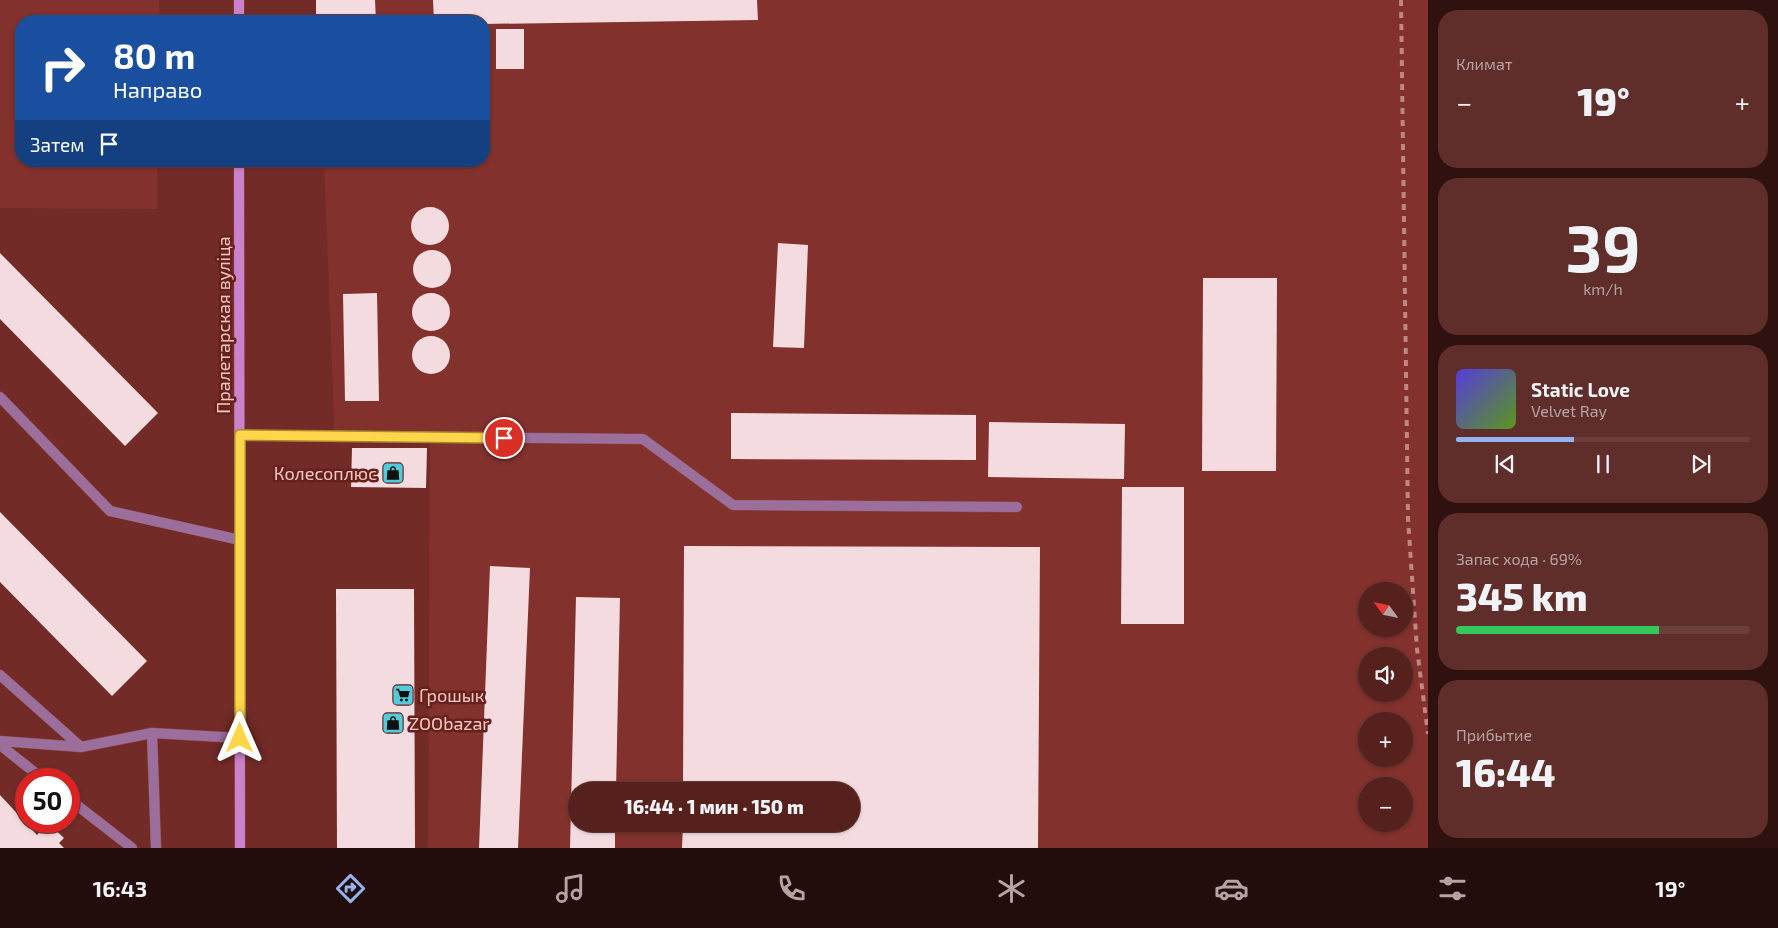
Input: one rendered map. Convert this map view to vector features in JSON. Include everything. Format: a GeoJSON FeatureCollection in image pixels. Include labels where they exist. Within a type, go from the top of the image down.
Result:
{"type":"FeatureCollection","features":[{"type":"Feature","properties":{"kind":"main road"},"geometry":{"type":"LineString","coordinates":[[239,0],[239,15]]}},
{"type":"Feature","properties":{"kind":"main road","name":"Пралетарская вуліца"},"geometry":{"type":"LineString","coordinates":[[239,167],[240,848]]}},
{"type":"Feature","properties":{"kind":"lane"},"geometry":{"type":"LineString","coordinates":[[0,397],[110,510],[240,540]]}},
{"type":"Feature","properties":{"kind":"lane"},"geometry":{"type":"LineString","coordinates":[[240,435],[643,439],[733,504],[1017,507]]}},
{"type":"Feature","properties":{"kind":"lane"},"geometry":{"type":"LineString","coordinates":[[0,675],[81,746]]}},
{"type":"Feature","properties":{"kind":"lane"},"geometry":{"type":"LineString","coordinates":[[0,741],[81,746],[152,733],[240,738]]}},
{"type":"Feature","properties":{"kind":"lane"},"geometry":{"type":"LineString","coordinates":[[152,733],[156,848]]}},
{"type":"Feature","properties":{"kind":"lane"},"geometry":{"type":"LineString","coordinates":[[0,745],[29,768]]}},
{"type":"Feature","properties":{"kind":"lane"},"geometry":{"type":"LineString","coordinates":[[80,808],[132,848]]}},
{"type":"Feature","properties":{"kind":"shaded area"},"geometry":{"type":"Polygon","coordinates":[[[0,0],[159,0],[159,15],[15,15],[15,167],[157,167],[157,209],[0,208],[0,0]]]}},
{"type":"Feature","properties":{"kind":"shaded area"},"geometry":{"type":"Polygon","coordinates":[[[320,0],[1428,0],[1428,848],[428,848],[430,438],[335,443],[324,167],[490,167],[490,15],[320,15],[320,0]]]}},
{"type":"Feature","properties":{"kind":"building"},"geometry":{"type":"Polygon","coordinates":[[[316,0],[375,0],[376,15],[316,15],[316,0]]]}},
{"type":"Feature","properties":{"kind":"building"},"geometry":{"type":"Polygon","coordinates":[[[433,0],[757,0],[758,20],[490,24],[490,15],[434,15],[433,0]]]}},
{"type":"Feature","properties":{"kind":"building"},"geometry":{"type":"Polygon","coordinates":[[[496,29],[524,29],[524,69],[496,69],[496,29]]]}},
{"type":"Feature","properties":{"kind":"building"},"geometry":{"type":"Polygon","coordinates":[[[430,207],[444,212],[449,226],[444,240],[430,245],[416,240],[411,226],[416,212],[430,207]]]}},
{"type":"Feature","properties":{"kind":"building"},"geometry":{"type":"Polygon","coordinates":[[[778,243],[808,245],[804,348],[773,347],[778,243]]]}},
{"type":"Feature","properties":{"kind":"building"},"geometry":{"type":"Polygon","coordinates":[[[432,250],[446,255],[451,269],[446,283],[432,288],[418,283],[413,269],[418,255],[432,250]]]}},
{"type":"Feature","properties":{"kind":"building"},"geometry":{"type":"Polygon","coordinates":[[[0,253],[158,413],[125,446],[0,319],[0,253]]]}},
{"type":"Feature","properties":{"kind":"building"},"geometry":{"type":"Polygon","coordinates":[[[1203,278],[1277,278],[1276,471],[1202,471],[1203,278]]]}},
{"type":"Feature","properties":{"kind":"building"},"geometry":{"type":"Polygon","coordinates":[[[377,293],[379,401],[345,401],[343,294],[377,293]]]}},
{"type":"Feature","properties":{"kind":"building"},"geometry":{"type":"Polygon","coordinates":[[[431,293],[445,298],[450,312],[445,326],[431,331],[417,326],[412,312],[417,298],[431,293]]]}},
{"type":"Feature","properties":{"kind":"building"},"geometry":{"type":"Polygon","coordinates":[[[431,336],[445,341],[450,355],[445,369],[431,374],[417,369],[412,355],[417,341],[431,336]]]}},
{"type":"Feature","properties":{"kind":"building"},"geometry":{"type":"Polygon","coordinates":[[[731,413],[976,415],[976,460],[731,459],[731,413]]]}},
{"type":"Feature","properties":{"kind":"building"},"geometry":{"type":"Polygon","coordinates":[[[989,422],[1125,424],[1124,479],[988,477],[989,422]]]}},
{"type":"Feature","properties":{"kind":"building"},"geometry":{"type":"Polygon","coordinates":[[[352,448],[427,448],[426,488],[351,487],[352,448]]]}},
{"type":"Feature","properties":{"kind":"building"},"geometry":{"type":"Polygon","coordinates":[[[1122,487],[1184,487],[1184,624],[1121,624],[1122,487]]]}},
{"type":"Feature","properties":{"kind":"building"},"geometry":{"type":"Polygon","coordinates":[[[0,512],[147,661],[112,696],[0,582],[0,512]]]}},
{"type":"Feature","properties":{"kind":"building"},"geometry":{"type":"Polygon","coordinates":[[[684,546],[1040,547],[1038,848],[682,848],[683,832],[860,832],[860,782],[683,782],[684,546]]]}},
{"type":"Feature","properties":{"kind":"building"},"geometry":{"type":"Polygon","coordinates":[[[490,566],[530,568],[518,848],[479,848],[490,566]]]}},
{"type":"Feature","properties":{"kind":"building"},"geometry":{"type":"Polygon","coordinates":[[[336,589],[414,589],[415,848],[337,848],[336,589]]]}},
{"type":"Feature","properties":{"kind":"building"},"geometry":{"type":"Polygon","coordinates":[[[576,597],[620,598],[616,782],[572,782],[576,597]]]}},
{"type":"Feature","properties":{"kind":"building"},"geometry":{"type":"Polygon","coordinates":[[[0,795],[15,811],[15,833],[35,833],[37,835],[39,833],[59,833],[64,838],[59,843],[64,848],[0,848],[0,795]]]}},
{"type":"Feature","properties":{"kind":"building"},"geometry":{"type":"Polygon","coordinates":[[[570,832],[615,832],[615,848],[570,848],[570,832]]]}},
{"type":"Feature","properties":{"kind":"railway"},"geometry":{"type":"LineString","coordinates":[[1401,0],[1408,519],[1417,649],[1428,734]]}},
{"type":"Feature","properties":{"kind":"place","name":"Колесоплюс"},"geometry":{"type":"Point","coordinates":[393,473]}},
{"type":"Feature","properties":{"kind":"place","name":"Грошык"},"geometry":{"type":"Point","coordinates":[403,695]}},
{"type":"Feature","properties":{"kind":"place","name":"ZOObazar"},"geometry":{"type":"Point","coordinates":[393,723]}},
{"type":"Feature","properties":{"kind":"route"},"geometry":{"type":"LineString","coordinates":[[240,738],[240,435],[504,438]]}}]}
